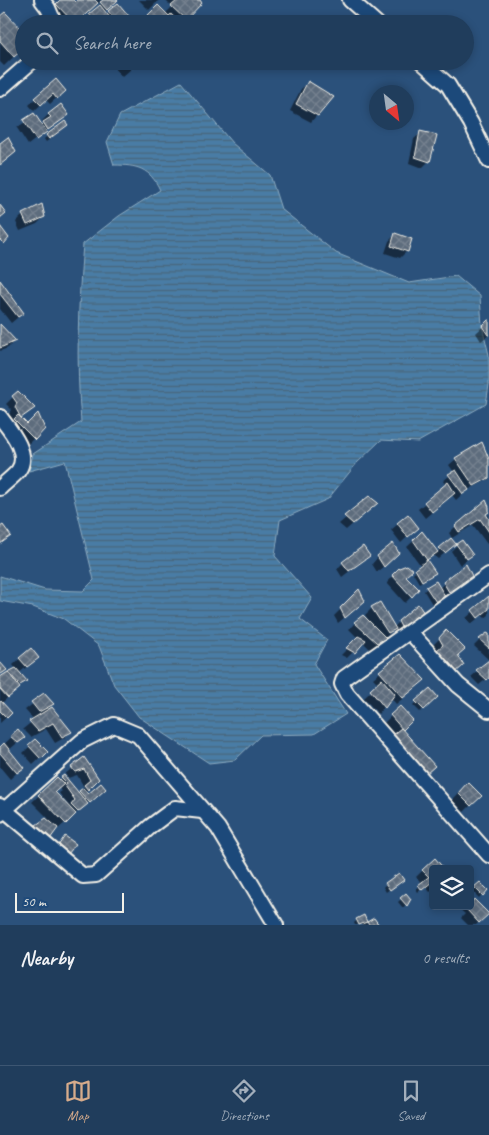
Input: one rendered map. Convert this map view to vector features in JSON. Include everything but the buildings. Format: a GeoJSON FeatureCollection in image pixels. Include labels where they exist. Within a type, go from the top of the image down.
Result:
{"type":"FeatureCollection","features":[{"type":"Feature","properties":{"kind":"street"},"geometry":{"type":"LineString","coordinates":[[42,0],[51,15]]}},
{"type":"Feature","properties":{"kind":"street"},"geometry":{"type":"LineString","coordinates":[[350,0],[367,15]]}},
{"type":"Feature","properties":{"kind":"street"},"geometry":{"type":"LineString","coordinates":[[3,81],[19,70]]}},
{"type":"Feature","properties":{"kind":"street"},"geometry":{"type":"LineString","coordinates":[[431,70],[448,85],[471,123],[489,161]]}},
{"type":"Feature","properties":{"kind":"street"},"geometry":{"type":"LineString","coordinates":[[0,417],[10,429],[22,453],[19,469],[0,488]]}},
{"type":"Feature","properties":{"kind":"street"},"geometry":{"type":"LineString","coordinates":[[489,575],[344,678],[342,684],[347,694],[489,855]]}},
{"type":"Feature","properties":{"kind":"street"},"geometry":{"type":"LineString","coordinates":[[410,632],[458,685],[489,710]]}},
{"type":"Feature","properties":{"kind":"street"},"geometry":{"type":"LineString","coordinates":[[202,811],[175,808],[151,826],[96,874],[83,876],[2,810],[82,741],[114,725],[138,735],[218,828],[276,925]]}},
{"type":"Feature","properties":{"kind":"water"},"geometry":{"type":"Polygon","coordinates":[[[181,82],[232,143],[270,175],[281,209],[336,253],[409,283],[456,276],[480,296],[482,326],[489,355],[489,385],[486,404],[418,442],[381,440],[357,463],[328,499],[280,520],[275,556],[312,598],[300,619],[327,640],[314,664],[346,714],[314,734],[261,735],[235,760],[209,763],[139,717],[114,685],[99,646],[64,619],[33,607],[0,601],[0,576],[45,590],[83,591],[94,580],[65,461],[29,471],[33,454],[81,422],[78,333],[83,244],[119,216],[160,190],[152,177],[142,169],[114,165],[107,142],[120,115],[181,82]]]}}]}
